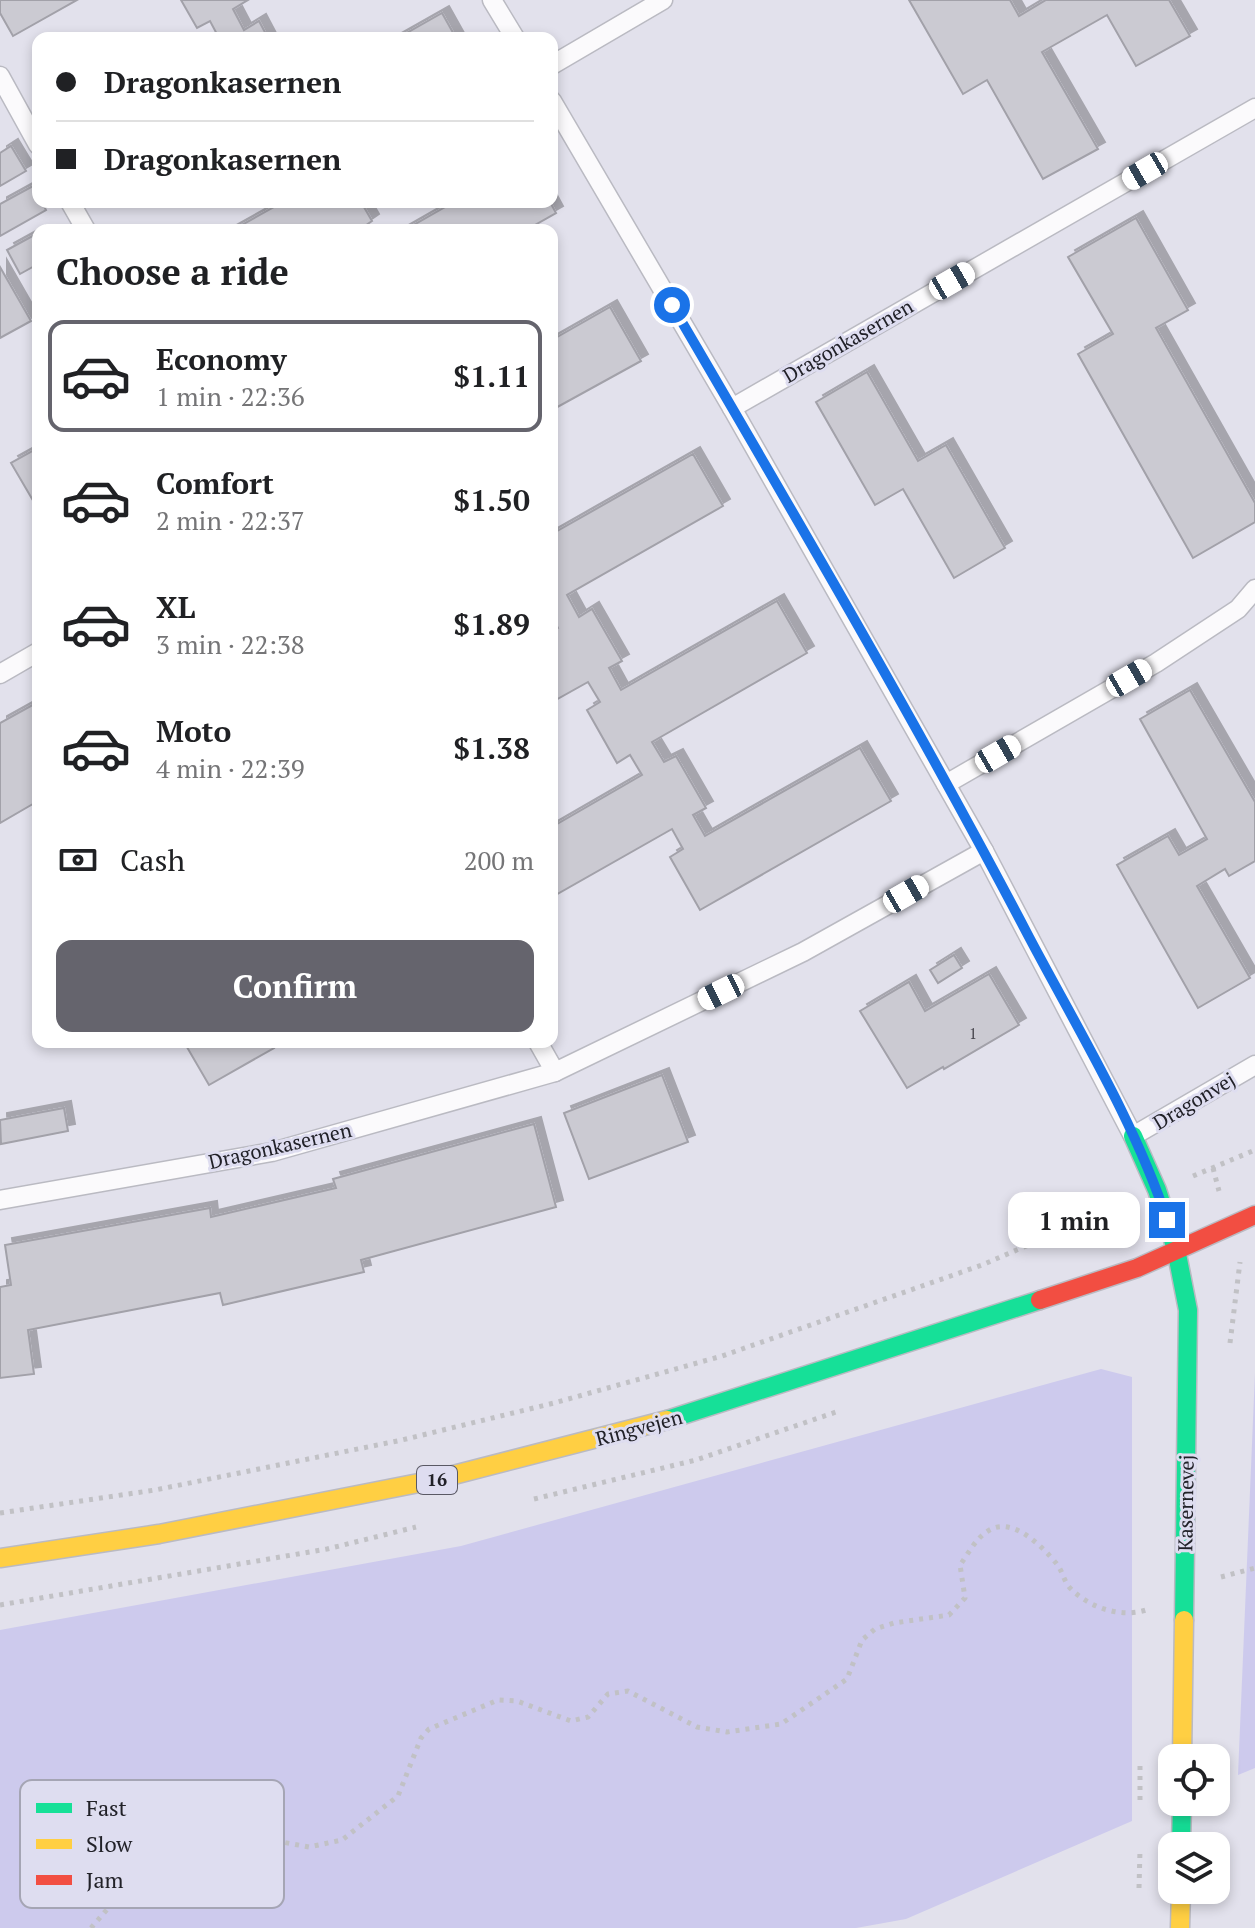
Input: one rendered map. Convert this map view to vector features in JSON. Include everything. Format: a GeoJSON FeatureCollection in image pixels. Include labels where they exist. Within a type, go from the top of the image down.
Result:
{"type":"FeatureCollection","features":[{"type":"Feature","properties":{"kind":"main road"},"geometry":{"type":"LineString","coordinates":[[1133,1136],[1157,1190],[1176,1249]]}},
{"type":"Feature","properties":{"kind":"main road","name":"Ringvejen"},"geometry":{"type":"LineString","coordinates":[[0,1558],[273,1513],[434,1480],[681,1417],[1124,1272],[1255,1215]]}},
{"type":"Feature","properties":{"kind":"main road","name":"Kasernevej"},"geometry":{"type":"LineString","coordinates":[[1176,1249],[1188,1310],[1182,1744]]}},
{"type":"Feature","properties":{"kind":"main road"},"geometry":{"type":"LineString","coordinates":[[1180,1928],[1181,1904]]}},
{"type":"Feature","properties":{"kind":"lane"},"geometry":{"type":"LineString","coordinates":[[492,0],[511,32]]}},
{"type":"Feature","properties":{"kind":"lane"},"geometry":{"type":"LineString","coordinates":[[558,61],[663,0]]}},
{"type":"Feature","properties":{"kind":"lane"},"geometry":{"type":"LineString","coordinates":[[0,76],[32,134]]}},
{"type":"Feature","properties":{"kind":"lane","name":"Dragonkasernen"},"geometry":{"type":"LineString","coordinates":[[732,408],[1255,108]]}},
{"type":"Feature","properties":{"kind":"lane"},"geometry":{"type":"LineString","coordinates":[[558,111],[732,408],[984,851],[1133,1136]]}},
{"type":"Feature","properties":{"kind":"lane"},"geometry":{"type":"LineString","coordinates":[[946,784],[1156,663],[1238,609],[1255,589]]}},
{"type":"Feature","properties":{"kind":"lane"},"geometry":{"type":"LineString","coordinates":[[0,674],[32,655]]}},
{"type":"Feature","properties":{"kind":"lane","name":"Dragonkasernen"},"geometry":{"type":"LineString","coordinates":[[0,1200],[272,1152],[555,1072],[803,952],[984,851]]}},
{"type":"Feature","properties":{"kind":"lane"},"geometry":{"type":"LineString","coordinates":[[541,1048],[555,1072]]}},
{"type":"Feature","properties":{"kind":"lane","name":"Dragonvej"},"geometry":{"type":"LineString","coordinates":[[1133,1136],[1255,1065]]}},
{"type":"Feature","properties":{"kind":"path"},"geometry":{"type":"LineString","coordinates":[[0,1513],[155,1490],[402,1440],[722,1356],[982,1265],[1255,1150]]}},
{"type":"Feature","properties":{"kind":"path"},"geometry":{"type":"LineString","coordinates":[[284,1842],[309,1847],[342,1840],[398,1796],[421,1738],[429,1729],[498,1700],[517,1701],[571,1721],[588,1717],[608,1694],[628,1691],[697,1727],[727,1732],[781,1724],[847,1679],[862,1640],[875,1629],[949,1615],[960,1606],[965,1598],[960,1565],[989,1530],[1005,1526],[1038,1543],[1059,1566],[1064,1581],[1073,1592],[1090,1604],[1117,1613],[1142,1612],[1223,1576],[1255,1568]]}},
{"type":"Feature","properties":{"kind":"path"},"geometry":{"type":"LineString","coordinates":[[91,1928],[108,1908]]}},
{"type":"Feature","properties":{"kind":"shaded area"},"geometry":{"type":"Polygon","coordinates":[[[1101,1369],[1132,1377],[1132,1821],[906,1919],[856,1928],[0,1928],[0,1630],[461,1546],[1101,1369]]]}},
{"type":"Feature","properties":{"kind":"shaded area"},"geometry":{"type":"Polygon","coordinates":[[[1255,1373],[1255,1768],[1238,1775],[1255,1373]]]}},
{"type":"Feature","properties":{"kind":"building"},"geometry":{"type":"Polygon","coordinates":[[[0,0],[77,0],[13,36],[0,13],[0,0]]]}},
{"type":"Feature","properties":{"kind":"building"},"geometry":{"type":"Polygon","coordinates":[[[181,0],[248,0],[233,9],[244,30],[259,21],[265,32],[216,32],[210,21],[197,28],[181,0]]]}},
{"type":"Feature","properties":{"kind":"building"},"geometry":{"type":"Polygon","coordinates":[[[909,0],[1010,0],[1019,16],[1046,0],[1169,0],[1190,36],[1136,66],[1107,15],[1042,52],[1098,149],[1043,179],[987,80],[963,94],[909,0]]]}},
{"type":"Feature","properties":{"kind":"building"},"geometry":{"type":"Polygon","coordinates":[[[442,13],[453,32],[409,32],[442,13]]]}},
{"type":"Feature","properties":{"kind":"building"},"geometry":{"type":"Polygon","coordinates":[[[11,146],[26,171],[0,186],[0,153],[11,146]]]}},
{"type":"Feature","properties":{"kind":"building"},"geometry":{"type":"Polygon","coordinates":[[[32,187],[32,208],[46,210],[0,236],[0,204],[32,187]]]}},
{"type":"Feature","properties":{"kind":"building"},"geometry":{"type":"Polygon","coordinates":[[[272,208],[364,208],[372,221],[368,224],[244,224],[272,208]]]}},
{"type":"Feature","properties":{"kind":"building"},"geometry":{"type":"Polygon","coordinates":[[[444,208],[553,208],[556,213],[537,224],[416,224],[444,208]]]}},
{"type":"Feature","properties":{"kind":"building"},"geometry":{"type":"Polygon","coordinates":[[[1136,218],[1188,310],[1156,328],[1255,503],[1255,522],[1193,558],[1078,354],[1113,334],[1068,257],[1136,218]]]}},
{"type":"Feature","properties":{"kind":"building"},"geometry":{"type":"Polygon","coordinates":[[[32,236],[32,267],[20,274],[7,250],[32,236]]]}},
{"type":"Feature","properties":{"kind":"building"},"geometry":{"type":"Polygon","coordinates":[[[0,267],[31,321],[0,338],[0,267]]]}},
{"type":"Feature","properties":{"kind":"building"},"geometry":{"type":"Polygon","coordinates":[[[610,307],[641,361],[558,407],[558,337],[610,307]]]}},
{"type":"Feature","properties":{"kind":"building"},"geometry":{"type":"Polygon","coordinates":[[[867,372],[918,461],[946,445],[1005,548],[954,578],[903,489],[875,505],[816,402],[867,372]]]}},
{"type":"Feature","properties":{"kind":"building"},"geometry":{"type":"Polygon","coordinates":[[[32,451],[32,499],[11,463],[32,451]]]}},
{"type":"Feature","properties":{"kind":"building"},"geometry":{"type":"Polygon","coordinates":[[[693,454],[723,506],[567,595],[579,617],[592,609],[622,661],[609,668],[621,690],[777,601],[807,653],[652,742],[664,762],[676,756],[706,808],[693,815],[705,836],[860,748],[891,801],[700,910],[670,857],[683,849],[672,829],[558,894],[558,824],[642,775],[630,755],[617,763],[587,710],[600,702],[588,682],[558,699],[558,531],[693,454]]]}},
{"type":"Feature","properties":{"kind":"building"},"geometry":{"type":"Polygon","coordinates":[[[1190,690],[1255,802],[1255,861],[1229,876],[1225,869],[1197,886],[1250,978],[1198,1008],[1117,865],[1168,836],[1179,855],[1207,839],[1140,719],[1190,690]]]}},
{"type":"Feature","properties":{"kind":"building"},"geometry":{"type":"Polygon","coordinates":[[[32,705],[32,804],[0,823],[0,723],[32,705]]]}},
{"type":"Feature","properties":{"kind":"building"},"geometry":{"type":"Polygon","coordinates":[[[954,955],[962,968],[938,983],[930,970],[954,955]]]}},
{"type":"Feature","properties":{"kind":"building"},"geometry":{"type":"Polygon","coordinates":[[[989,974],[1019,1025],[907,1088],[860,1011],[909,982],[925,1011],[989,974]]]}},
{"type":"Feature","properties":{"kind":"building"},"geometry":{"type":"Polygon","coordinates":[[[187,1048],[274,1048],[209,1085],[187,1048]]]}},
{"type":"Feature","properties":{"kind":"building"},"geometry":{"type":"Polygon","coordinates":[[[662,1075],[688,1142],[589,1179],[564,1113],[662,1075]]]}},
{"type":"Feature","properties":{"kind":"building"},"geometry":{"type":"Polygon","coordinates":[[[64,1108],[68,1131],[1,1144],[0,1120],[64,1108]]]}},
{"type":"Feature","properties":{"kind":"building"},"geometry":{"type":"Polygon","coordinates":[[[534,1124],[556,1207],[361,1260],[364,1272],[223,1305],[220,1293],[28,1330],[34,1374],[0,1378],[0,1287],[11,1285],[5,1245],[210,1208],[211,1217],[336,1188],[333,1179],[534,1124]]]}},
{"type":"Feature","properties":{"kind":"traffic: fast"},"geometry":{"type":"LineString","coordinates":[[1133,1136],[1157,1190],[1176,1249],[1188,1310],[1184,1620]]}},
{"type":"Feature","properties":{"kind":"traffic: fast"},"geometry":{"type":"LineString","coordinates":[[667,1420],[1040,1300]]}},
{"type":"Feature","properties":{"kind":"traffic: fast"},"geometry":{"type":"LineString","coordinates":[[1181,1832],[1182,1816]]}},
{"type":"Feature","properties":{"kind":"traffic: slow"},"geometry":{"type":"LineString","coordinates":[[0,1558],[159,1534],[434,1480],[667,1420]]}},
{"type":"Feature","properties":{"kind":"traffic: slow"},"geometry":{"type":"LineString","coordinates":[[1182,1744],[1184,1620]]}},
{"type":"Feature","properties":{"kind":"traffic: slow"},"geometry":{"type":"LineString","coordinates":[[1180,1928],[1181,1904]]}},
{"type":"Feature","properties":{"kind":"traffic: jam"},"geometry":{"type":"LineString","coordinates":[[1040,1300],[1137,1268],[1255,1215]]}},
{"type":"Feature","properties":{"kind":"route"},"geometry":{"type":"LineString","coordinates":[[672,305],[984,851],[1133,1136],[1167,1220]]}}]}
